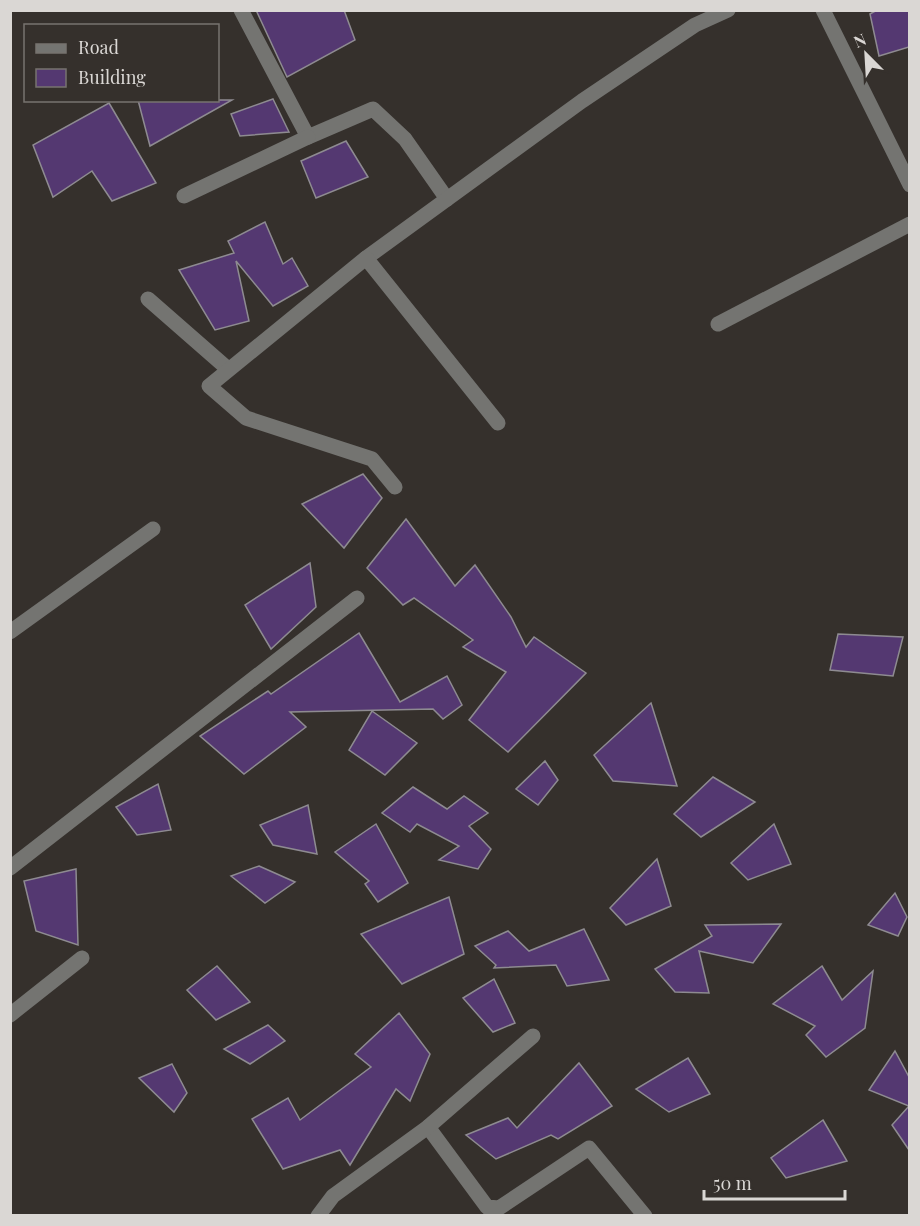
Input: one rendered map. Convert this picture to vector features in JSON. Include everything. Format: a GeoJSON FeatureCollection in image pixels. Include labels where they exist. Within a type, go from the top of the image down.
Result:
{"type":"FeatureCollection","features":[{"type":"Feature","properties":{"kind":"street"},"geometry":{"type":"LineString","coordinates":[[241,10],[308,137]]}},
{"type":"Feature","properties":{"kind":"street"},"geometry":{"type":"LineString","coordinates":[[395,487],[372,459],[246,418],[209,386],[366,258],[447,199],[685,31],[728,10]]}},
{"type":"Feature","properties":{"kind":"street"},"geometry":{"type":"LineString","coordinates":[[824,10],[909,185]]}},
{"type":"Feature","properties":{"kind":"street"},"geometry":{"type":"LineString","coordinates":[[184,196],[373,109],[405,139],[447,199]]}},
{"type":"Feature","properties":{"kind":"street"},"geometry":{"type":"LineString","coordinates":[[718,324],[909,224]]}},
{"type":"Feature","properties":{"kind":"street"},"geometry":{"type":"LineString","coordinates":[[366,258],[498,423]]}},
{"type":"Feature","properties":{"kind":"street"},"geometry":{"type":"LineString","coordinates":[[148,299],[228,369]]}},
{"type":"Feature","properties":{"kind":"street"},"geometry":{"type":"LineString","coordinates":[[10,632],[153,529]]}},
{"type":"Feature","properties":{"kind":"street"},"geometry":{"type":"LineString","coordinates":[[10,868],[357,598]]}},
{"type":"Feature","properties":{"kind":"street"},"geometry":{"type":"LineString","coordinates":[[10,1015],[82,958]]}},
{"type":"Feature","properties":{"kind":"street"},"geometry":{"type":"LineString","coordinates":[[318,1215],[333,1196],[428,1127],[533,1036]]}},
{"type":"Feature","properties":{"kind":"street"},"geometry":{"type":"LineString","coordinates":[[428,1127],[487,1207],[499,1208],[589,1148],[645,1215]]}},
{"type":"Feature","properties":{"kind":"building"},"geometry":{"type":"Polygon","coordinates":[[[256,10],[344,10],[355,40],[287,77],[256,10]]]}},
{"type":"Feature","properties":{"kind":"building"},"geometry":{"type":"Polygon","coordinates":[[[877,10],[909,10],[909,47],[879,56],[870,14],[877,10]]]}},
{"type":"Feature","properties":{"kind":"building"},"geometry":{"type":"Polygon","coordinates":[[[273,99],[289,132],[240,136],[231,114],[273,99]]]}},
{"type":"Feature","properties":{"kind":"building"},"geometry":{"type":"Polygon","coordinates":[[[232,100],[150,146],[139,102],[232,100]]]}},
{"type":"Feature","properties":{"kind":"building"},"geometry":{"type":"Polygon","coordinates":[[[109,103],[156,183],[112,201],[92,171],[53,197],[33,145],[109,103]]]}},
{"type":"Feature","properties":{"kind":"building"},"geometry":{"type":"Polygon","coordinates":[[[346,141],[368,177],[316,198],[301,161],[346,141]]]}},
{"type":"Feature","properties":{"kind":"building"},"geometry":{"type":"Polygon","coordinates":[[[265,222],[283,264],[292,258],[308,286],[273,306],[236,261],[249,321],[215,330],[179,270],[234,253],[228,241],[265,222]]]}},
{"type":"Feature","properties":{"kind":"building"},"geometry":{"type":"Polygon","coordinates":[[[363,474],[382,498],[344,548],[302,504],[363,474]]]}},
{"type":"Feature","properties":{"kind":"building"},"geometry":{"type":"Polygon","coordinates":[[[406,519],[455,586],[475,565],[511,617],[526,647],[534,637],[586,673],[508,752],[469,720],[506,672],[463,647],[473,640],[414,598],[403,605],[367,568],[406,519]]]}},
{"type":"Feature","properties":{"kind":"building"},"geometry":{"type":"Polygon","coordinates":[[[310,563],[316,607],[271,649],[245,605],[310,563]]]}},
{"type":"Feature","properties":{"kind":"building"},"geometry":{"type":"Polygon","coordinates":[[[359,633],[400,702],[447,676],[462,705],[443,719],[433,709],[290,712],[306,727],[244,774],[200,736],[268,691],[271,694],[359,633]]]}},
{"type":"Feature","properties":{"kind":"building"},"geometry":{"type":"Polygon","coordinates":[[[838,634],[903,637],[893,676],[830,670],[838,634]]]}},
{"type":"Feature","properties":{"kind":"building"},"geometry":{"type":"Polygon","coordinates":[[[651,703],[677,786],[613,781],[594,755],[651,703]]]}},
{"type":"Feature","properties":{"kind":"building"},"geometry":{"type":"Polygon","coordinates":[[[372,711],[417,743],[385,775],[349,750],[372,711]]]}},
{"type":"Feature","properties":{"kind":"building"},"geometry":{"type":"Polygon","coordinates":[[[545,761],[558,780],[538,805],[516,789],[545,761]]]}},
{"type":"Feature","properties":{"kind":"building"},"geometry":{"type":"Polygon","coordinates":[[[713,777],[755,802],[701,837],[674,814],[713,777]]]}},
{"type":"Feature","properties":{"kind":"building"},"geometry":{"type":"Polygon","coordinates":[[[158,784],[171,830],[137,835],[116,807],[158,784]]]}},
{"type":"Feature","properties":{"kind":"building"},"geometry":{"type":"Polygon","coordinates":[[[413,787],[447,809],[464,796],[488,813],[469,826],[491,849],[478,869],[439,860],[459,846],[417,824],[410,832],[382,813],[413,787]]]}},
{"type":"Feature","properties":{"kind":"building"},"geometry":{"type":"Polygon","coordinates":[[[308,805],[317,854],[273,845],[260,825],[308,805]]]}},
{"type":"Feature","properties":{"kind":"building"},"geometry":{"type":"Polygon","coordinates":[[[376,824],[408,883],[378,902],[365,884],[369,881],[335,852],[376,824]]]}},
{"type":"Feature","properties":{"kind":"building"},"geometry":{"type":"Polygon","coordinates":[[[774,824],[791,864],[748,880],[731,863],[774,824]]]}},
{"type":"Feature","properties":{"kind":"building"},"geometry":{"type":"Polygon","coordinates":[[[657,859],[671,906],[626,925],[610,908],[657,859]]]}},
{"type":"Feature","properties":{"kind":"building"},"geometry":{"type":"Polygon","coordinates":[[[259,866],[295,882],[265,903],[231,876],[259,866]]]}},
{"type":"Feature","properties":{"kind":"building"},"geometry":{"type":"Polygon","coordinates":[[[76,869],[78,945],[36,931],[24,881],[76,869]]]}},
{"type":"Feature","properties":{"kind":"building"},"geometry":{"type":"Polygon","coordinates":[[[895,893],[907,917],[898,936],[868,925],[895,893]]]}},
{"type":"Feature","properties":{"kind":"building"},"geometry":{"type":"Polygon","coordinates":[[[449,897],[464,954],[402,984],[361,934],[449,897]]]}},
{"type":"Feature","properties":{"kind":"building"},"geometry":{"type":"Polygon","coordinates":[[[781,924],[753,963],[699,951],[709,993],[675,992],[655,969],[712,936],[705,925],[781,924]]]}},
{"type":"Feature","properties":{"kind":"building"},"geometry":{"type":"Polygon","coordinates":[[[584,929],[609,980],[567,986],[556,965],[494,968],[496,965],[475,946],[508,931],[529,951],[584,929]]]}},
{"type":"Feature","properties":{"kind":"building"},"geometry":{"type":"Polygon","coordinates":[[[217,966],[250,1002],[216,1020],[187,990],[217,966]]]}},
{"type":"Feature","properties":{"kind":"building"},"geometry":{"type":"Polygon","coordinates":[[[822,966],[842,1000],[873,971],[865,1028],[826,1057],[806,1035],[815,1026],[773,1004],[822,966]]]}},
{"type":"Feature","properties":{"kind":"building"},"geometry":{"type":"Polygon","coordinates":[[[494,979],[515,1023],[493,1032],[463,998],[494,979]]]}},
{"type":"Feature","properties":{"kind":"building"},"geometry":{"type":"Polygon","coordinates":[[[399,1013],[430,1054],[410,1101],[396,1089],[350,1165],[340,1150],[283,1169],[252,1119],[288,1098],[300,1120],[371,1067],[355,1054],[399,1013]]]}},
{"type":"Feature","properties":{"kind":"building"},"geometry":{"type":"Polygon","coordinates":[[[268,1025],[285,1041],[250,1064],[224,1049],[268,1025]]]}},
{"type":"Feature","properties":{"kind":"building"},"geometry":{"type":"Polygon","coordinates":[[[895,1051],[909,1077],[909,1106],[869,1090],[895,1051]]]}},
{"type":"Feature","properties":{"kind":"building"},"geometry":{"type":"Polygon","coordinates":[[[688,1058],[710,1094],[669,1112],[636,1089],[688,1058]]]}},
{"type":"Feature","properties":{"kind":"building"},"geometry":{"type":"Polygon","coordinates":[[[579,1063],[612,1106],[558,1139],[551,1135],[496,1159],[466,1135],[508,1118],[517,1128],[579,1063]]]}},
{"type":"Feature","properties":{"kind":"building"},"geometry":{"type":"Polygon","coordinates":[[[172,1064],[187,1093],[174,1112],[139,1078],[172,1064]]]}},
{"type":"Feature","properties":{"kind":"building"},"geometry":{"type":"Polygon","coordinates":[[[909,1106],[909,1150],[892,1125],[909,1106]]]}},
{"type":"Feature","properties":{"kind":"building"},"geometry":{"type":"Polygon","coordinates":[[[823,1120],[847,1161],[786,1178],[771,1158],[823,1120]]]}}]}
